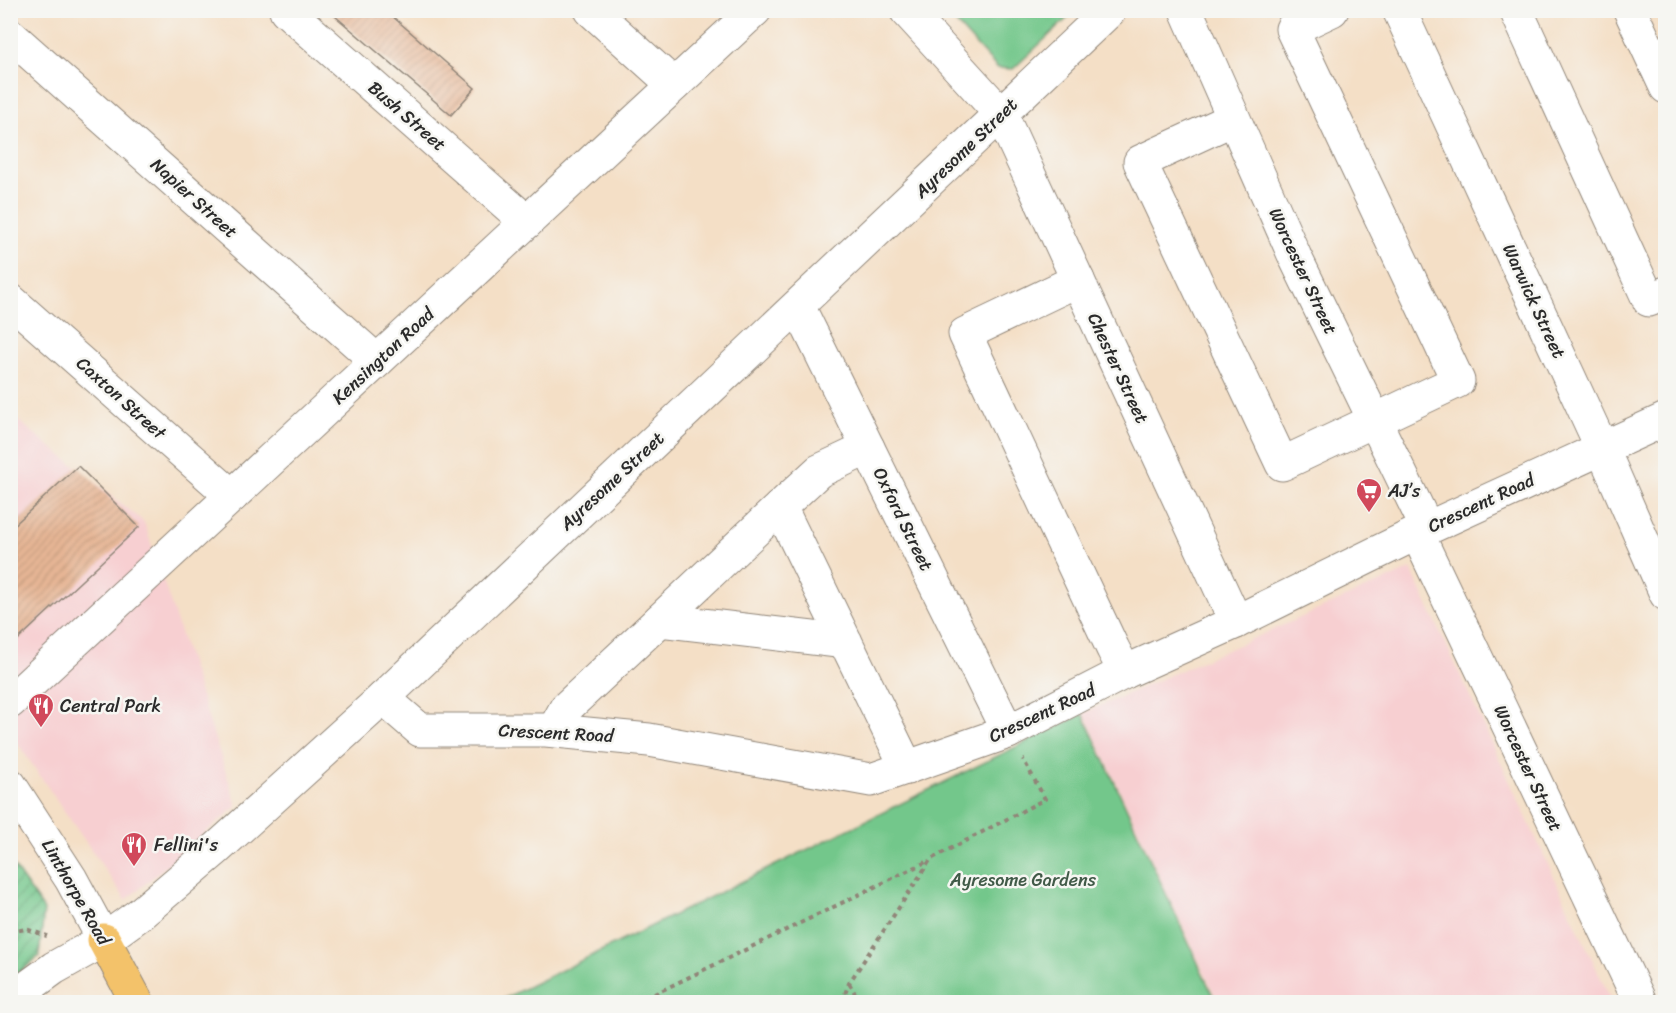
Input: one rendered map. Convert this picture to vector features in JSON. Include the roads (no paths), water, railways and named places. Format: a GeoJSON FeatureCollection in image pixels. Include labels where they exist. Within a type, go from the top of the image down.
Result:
{"type":"FeatureCollection","features":[{"type":"Feature","properties":{"kind":"main road","name":"Linthorpe Road"},"geometry":{"type":"LineString","coordinates":[[104,940],[137,1002]]}},
{"type":"Feature","properties":{"kind":"street","name":"Bush Street"},"geometry":{"type":"LineString","coordinates":[[286,10],[527,222]]}},
{"type":"Feature","properties":{"kind":"street"},"geometry":{"type":"LineString","coordinates":[[591,10],[675,85]]}},
{"type":"Feature","properties":{"kind":"street","name":"Kensington Road"},"geometry":{"type":"LineString","coordinates":[[10,702],[754,10]]}},
{"type":"Feature","properties":{"kind":"street","name":"Chester Street"},"geometry":{"type":"LineString","coordinates":[[906,10],[1001,114],[1236,622]]}},
{"type":"Feature","properties":{"kind":"street","name":"Ayresome Street"},"geometry":{"type":"LineString","coordinates":[[10,1000],[54,968],[104,940],[140,914],[214,851],[383,698],[1110,10]]}},
{"type":"Feature","properties":{"kind":"street","name":"Worcester Street"},"geometry":{"type":"LineString","coordinates":[[1186,10],[1295,257],[1374,421],[1640,1002]]}},
{"type":"Feature","properties":{"kind":"street"},"geometry":{"type":"LineString","coordinates":[[1233,119],[1140,162],[1282,464],[1458,381],[1292,29],[1332,10]]}},
{"type":"Feature","properties":{"kind":"street","name":"Warwick Street"},"geometry":{"type":"LineString","coordinates":[[1399,10],[1602,448],[1665,594]]}},
{"type":"Feature","properties":{"kind":"street"},"geometry":{"type":"LineString","coordinates":[[1516,10],[1649,300],[1665,293]]}},
{"type":"Feature","properties":{"kind":"street"},"geometry":{"type":"LineString","coordinates":[[1630,10],[1665,87]]}},
{"type":"Feature","properties":{"kind":"street","name":"Napier Street"},"geometry":{"type":"LineString","coordinates":[[10,35],[377,361]]}},
{"type":"Feature","properties":{"kind":"street"},"geometry":{"type":"LineString","coordinates":[[1077,280],[965,334],[1125,672]]}},
{"type":"Feature","properties":{"kind":"street","name":"Caxton Street"},"geometry":{"type":"LineString","coordinates":[[10,300],[232,496]]}},
{"type":"Feature","properties":{"kind":"street","name":"Oxford Street"},"geometry":{"type":"LineString","coordinates":[[798,306],[1008,732]]}},
{"type":"Feature","properties":{"kind":"street","name":"Crescent Road"},"geometry":{"type":"LineString","coordinates":[[383,698],[420,730],[554,730],[649,740],[872,780],[1008,732],[1125,672],[1236,622],[1422,530],[1665,419]]}},
{"type":"Feature","properties":{"kind":"street"},"geometry":{"type":"LineString","coordinates":[[554,730],[566,708],[819,471],[868,448]]}},
{"type":"Feature","properties":{"kind":"street"},"geometry":{"type":"LineString","coordinates":[[780,507],[907,768]]}},
{"type":"Feature","properties":{"kind":"street"},"geometry":{"type":"LineString","coordinates":[[660,620],[846,642]]}},
{"type":"Feature","properties":{"kind":"street","name":"Linthorpe Road"},"geometry":{"type":"LineString","coordinates":[[10,785],[70,879],[104,940]]}},
{"type":"Feature","properties":{"kind":"place","name":"AJ’s"},"geometry":{"type":"Point","coordinates":[1369,514]}},
{"type":"Feature","properties":{"kind":"place","name":"Central Park"},"geometry":{"type":"Point","coordinates":[41,729]}},
{"type":"Feature","properties":{"kind":"place","name":"Fellini's"},"geometry":{"type":"Point","coordinates":[134,868]}},
{"type":"Feature","properties":{"kind":"park label","name":"Ayresome Gardens"},"geometry":{"type":"Point","coordinates":[1023,880]}}]}
